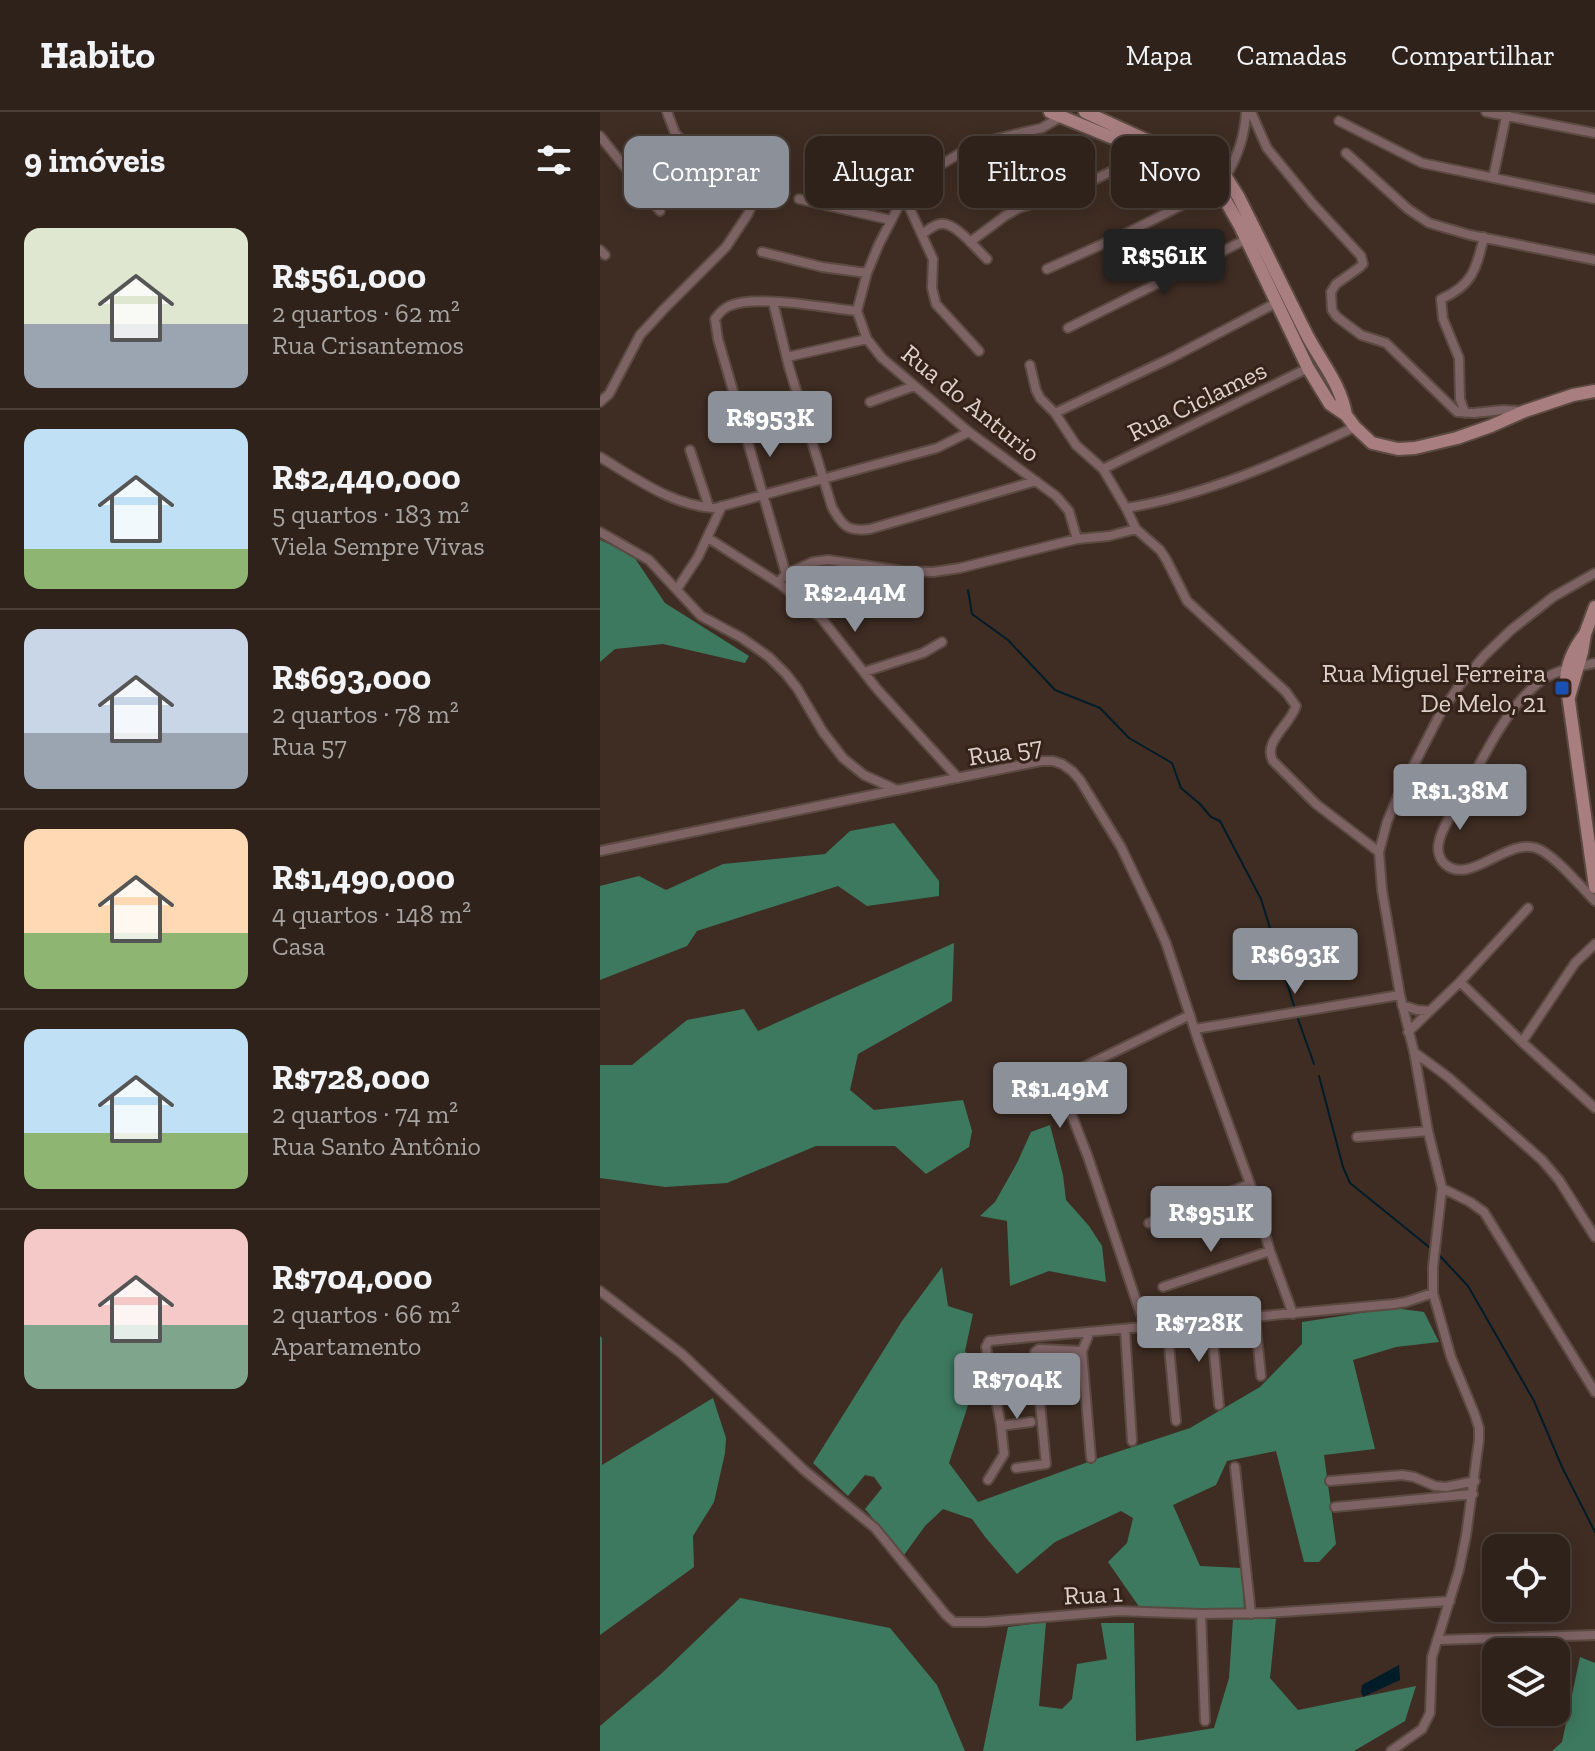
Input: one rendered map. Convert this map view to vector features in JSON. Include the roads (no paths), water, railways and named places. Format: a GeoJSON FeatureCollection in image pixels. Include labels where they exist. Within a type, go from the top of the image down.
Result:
{"type":"FeatureCollection","features":[{"type":"Feature","properties":{"kind":"street"},"geometry":{"type":"LineString","coordinates":[[667,112],[678,136]]}},
{"type":"Feature","properties":{"kind":"street"},"geometry":{"type":"LineString","coordinates":[[1085,112],[1139,136]]}},
{"type":"Feature","properties":{"kind":"street"},"geometry":{"type":"LineString","coordinates":[[1229,170],[1242,139],[1248,112]]}},
{"type":"Feature","properties":{"kind":"street"},"geometry":{"type":"LineString","coordinates":[[1248,112],[1267,148],[1361,256],[1363,264],[1336,284],[1331,292],[1334,313],[1361,335],[1386,343],[1457,412],[1525,411]]}},
{"type":"Feature","properties":{"kind":"street"},"geometry":{"type":"LineString","coordinates":[[1486,112],[1595,133]]}},
{"type":"Feature","properties":{"kind":"street"},"geometry":{"type":"LineString","coordinates":[[943,164],[975,144],[1042,128],[1059,114],[1111,137]]}},
{"type":"Feature","properties":{"kind":"street"},"geometry":{"type":"LineString","coordinates":[[1493,178],[1507,114]]}},
{"type":"Feature","properties":{"kind":"street"},"geometry":{"type":"LineString","coordinates":[[1339,121],[1416,161],[1595,199]]}},
{"type":"Feature","properties":{"kind":"street"},"geometry":{"type":"LineString","coordinates":[[600,136],[660,211]]}},
{"type":"Feature","properties":{"kind":"street"},"geometry":{"type":"LineString","coordinates":[[1346,153],[1418,216],[1441,227],[1595,260]]}},
{"type":"Feature","properties":{"kind":"street"},"geometry":{"type":"LineString","coordinates":[[970,242],[1005,216],[1111,172]]}},
{"type":"Feature","properties":{"kind":"street"},"geometry":{"type":"LineString","coordinates":[[1229,182],[1315,350],[1343,397],[1346,415]]}},
{"type":"Feature","properties":{"kind":"street"},"geometry":{"type":"LineString","coordinates":[[799,199],[891,220]]}},
{"type":"Feature","properties":{"kind":"street"},"geometry":{"type":"LineString","coordinates":[[1229,205],[1308,368],[1330,404],[1346,415],[1372,443],[1398,449],[1415,448],[1457,438],[1525,411],[1595,391]]}},
{"type":"Feature","properties":{"kind":"street"},"geometry":{"type":"LineString","coordinates":[[600,402],[609,394],[640,335],[726,247],[750,208]]}},
{"type":"Feature","properties":{"kind":"street"},"geometry":{"type":"LineString","coordinates":[[786,574],[715,319],[728,307],[752,301],[857,311],[867,273],[898,208]]}},
{"type":"Feature","properties":{"kind":"street"},"geometry":{"type":"LineString","coordinates":[[910,208],[933,259],[932,288],[936,304],[979,351]]}},
{"type":"Feature","properties":{"kind":"street"},"geometry":{"type":"LineString","coordinates":[[1047,269],[1175,208]]}},
{"type":"Feature","properties":{"kind":"street"},"geometry":{"type":"LineString","coordinates":[[922,234],[936,225],[948,224],[987,259]]}},
{"type":"Feature","properties":{"kind":"street"},"geometry":{"type":"LineString","coordinates":[[1465,413],[1460,399],[1459,358],[1443,319],[1441,299],[1462,287],[1473,275],[1484,237]]}},
{"type":"Feature","properties":{"kind":"street"},"geometry":{"type":"LineString","coordinates":[[1068,328],[1247,239]]}},
{"type":"Feature","properties":{"kind":"street"},"geometry":{"type":"LineString","coordinates":[[762,252],[822,267],[867,273]]}},
{"type":"Feature","properties":{"kind":"street"},"geometry":{"type":"LineString","coordinates":[[773,302],[832,507],[844,526],[861,530],[1036,481]]}},
{"type":"Feature","properties":{"kind":"street"},"geometry":{"type":"LineString","coordinates":[[1055,413],[1173,357],[1276,303]]}},
{"type":"Feature","properties":{"kind":"street","name":"Rua do Anturio"},"geometry":{"type":"LineString","coordinates":[[857,311],[867,339],[893,369],[969,432],[1056,496],[1069,511],[1077,539]]}},
{"type":"Feature","properties":{"kind":"street"},"geometry":{"type":"LineString","coordinates":[[787,357],[867,339]]}},
{"type":"Feature","properties":{"kind":"street"},"geometry":{"type":"LineString","coordinates":[[1030,365],[1040,398],[1055,413],[1076,445],[1103,469],[1136,529],[1166,559],[1187,601],[1295,703],[1296,710],[1269,748],[1273,761],[1316,804],[1379,852]]}},
{"type":"Feature","properties":{"kind":"street","name":"Rua Ciclames"},"geometry":{"type":"LineString","coordinates":[[1103,469],[1308,368]]}},
{"type":"Feature","properties":{"kind":"street"},"geometry":{"type":"LineString","coordinates":[[870,402],[914,386]]}},
{"type":"Feature","properties":{"kind":"street"},"geometry":{"type":"LineString","coordinates":[[1126,508],[1173,499],[1260,469],[1355,427]]}},
{"type":"Feature","properties":{"kind":"street"},"geometry":{"type":"LineString","coordinates":[[600,457],[665,494],[709,507],[937,448],[969,432]]}},
{"type":"Feature","properties":{"kind":"street"},"geometry":{"type":"LineString","coordinates":[[690,450],[709,507]]}},
{"type":"Feature","properties":{"kind":"street"},"geometry":{"type":"LineString","coordinates":[[677,589],[708,538],[722,506]]}},
{"type":"Feature","properties":{"kind":"street"},"geometry":{"type":"LineString","coordinates":[[778,583],[786,574],[813,562],[828,560],[903,571],[933,572],[1077,539],[1136,529]]}},
{"type":"Feature","properties":{"kind":"street"},"geometry":{"type":"LineString","coordinates":[[600,532],[649,560],[701,616],[756,647],[781,668],[843,758],[864,775],[897,790]]}},
{"type":"Feature","properties":{"kind":"street"},"geometry":{"type":"LineString","coordinates":[[708,538],[808,605],[904,721],[958,778]]}},
{"type":"Feature","properties":{"kind":"street"},"geometry":{"type":"LineString","coordinates":[[1391,1751],[1414,1735],[1427,1720],[1431,1700],[1431,1665],[1466,1536],[1479,1428],[1451,1357],[1433,1293],[1442,1188],[1400,995],[1382,890],[1379,852],[1387,822],[1407,777],[1440,714],[1459,686],[1511,630],[1553,597],[1595,573]]}},
{"type":"Feature","properties":{"kind":"street"},"geometry":{"type":"LineString","coordinates":[[1595,607],[1585,634],[1574,649],[1569,697],[1595,887]]}},
{"type":"Feature","properties":{"kind":"street"},"geometry":{"type":"LineString","coordinates":[[864,672],[923,653],[942,642]]}},
{"type":"Feature","properties":{"kind":"street"},"geometry":{"type":"LineString","coordinates":[[1595,663],[1547,676],[1518,704],[1494,737],[1444,829],[1438,849],[1448,867],[1464,870],[1514,849],[1535,847],[1553,859],[1595,901]]}},
{"type":"Feature","properties":{"kind":"street","name":"Rua 57"},"geometry":{"type":"LineString","coordinates":[[600,851],[1041,761],[1053,761],[1072,771],[1115,837],[1166,943],[1293,1314]]}},
{"type":"Feature","properties":{"kind":"street"},"geometry":{"type":"LineString","coordinates":[[1408,1032],[1460,982],[1528,908]]}},
{"type":"Feature","properties":{"kind":"street"},"geometry":{"type":"LineString","coordinates":[[1522,1042],[1575,963],[1595,944]]}},
{"type":"Feature","properties":{"kind":"street"},"geometry":{"type":"LineString","coordinates":[[1460,982],[1595,1108]]}},
{"type":"Feature","properties":{"kind":"street"},"geometry":{"type":"LineString","coordinates":[[1195,1029],[1400,995]]}},
{"type":"Feature","properties":{"kind":"street"},"geometry":{"type":"LineString","coordinates":[[1402,1005],[1431,1011]]}},
{"type":"Feature","properties":{"kind":"street"},"geometry":{"type":"LineString","coordinates":[[1145,1327],[1088,1157],[1060,1085],[1067,1075],[1190,1015]]}},
{"type":"Feature","properties":{"kind":"street"},"geometry":{"type":"LineString","coordinates":[[1414,1052],[1448,1077],[1542,1160],[1559,1180],[1595,1237]]}},
{"type":"Feature","properties":{"kind":"street"},"geometry":{"type":"LineString","coordinates":[[1357,1137],[1428,1131]]}},
{"type":"Feature","properties":{"kind":"street"},"geometry":{"type":"LineString","coordinates":[[1149,1223],[1250,1184]]}},
{"type":"Feature","properties":{"kind":"street"},"geometry":{"type":"LineString","coordinates":[[1442,1188],[1484,1212],[1595,1392]]}},
{"type":"Feature","properties":{"kind":"street"},"geometry":{"type":"LineString","coordinates":[[1163,1287],[1270,1251]]}},
{"type":"Feature","properties":{"kind":"street","name":"Rua 1"},"geometry":{"type":"LineString","coordinates":[[600,1291],[682,1354],[804,1470],[875,1528],[954,1622],[1118,1611],[1251,1614],[1450,1601]]}},
{"type":"Feature","properties":{"kind":"street"},"geometry":{"type":"LineString","coordinates":[[988,1480],[1004,1454],[987,1343],[1406,1302],[1433,1293]]}},
{"type":"Feature","properties":{"kind":"street"},"geometry":{"type":"LineString","coordinates":[[1255,1317],[1261,1376]]}},
{"type":"Feature","properties":{"kind":"street"},"geometry":{"type":"LineString","coordinates":[[1211,1321],[1219,1405]]}},
{"type":"Feature","properties":{"kind":"street"},"geometry":{"type":"LineString","coordinates":[[1167,1325],[1176,1421]]}},
{"type":"Feature","properties":{"kind":"street"},"geometry":{"type":"LineString","coordinates":[[1125,1329],[1132,1441]]}},
{"type":"Feature","properties":{"kind":"street"},"geometry":{"type":"LineString","coordinates":[[1090,1332],[1082,1351],[1091,1458]]}},
{"type":"Feature","properties":{"kind":"street"},"geometry":{"type":"LineString","coordinates":[[1016,1468],[1046,1464],[1035,1352],[1039,1349],[1082,1351]]}},
{"type":"Feature","properties":{"kind":"street"},"geometry":{"type":"LineString","coordinates":[[1001,1426],[1031,1422]]}},
{"type":"Feature","properties":{"kind":"street"},"geometry":{"type":"LineString","coordinates":[[1235,1467],[1251,1614]]}},
{"type":"Feature","properties":{"kind":"street"},"geometry":{"type":"LineString","coordinates":[[1330,1481],[1402,1475],[1446,1487],[1475,1481]]}},
{"type":"Feature","properties":{"kind":"street"},"geometry":{"type":"LineString","coordinates":[[1335,1507],[1473,1494]]}},
{"type":"Feature","properties":{"kind":"street"},"geometry":{"type":"LineString","coordinates":[[1201,1614],[1205,1721]]}},
{"type":"Feature","properties":{"kind":"street"},"geometry":{"type":"LineString","coordinates":[[1437,1640],[1595,1635]]}},
{"type":"Feature","properties":{"kind":"water"},"geometry":{"type":"Polygon","coordinates":[[[1399,1665],[1400,1680],[1363,1697],[1362,1685],[1399,1665]]]}},
{"type":"Feature","properties":{"kind":"waterway"},"geometry":{"type":"LineString","coordinates":[[968,590],[972,614],[1008,640],[1055,690],[1100,708],[1129,738],[1172,763],[1181,788],[1211,817],[1220,821],[1261,899],[1294,1006]]}},
{"type":"Feature","properties":{"kind":"waterway"},"geometry":{"type":"LineString","coordinates":[[1298,1019],[1314,1064]]}},
{"type":"Feature","properties":{"kind":"waterway"},"geometry":{"type":"LineString","coordinates":[[1319,1076],[1350,1183],[1429,1247]]}},
{"type":"Feature","properties":{"kind":"waterway"},"geometry":{"type":"LineString","coordinates":[[1440,1256],[1468,1286],[1534,1401],[1562,1467],[1595,1532]]}},
{"type":"Feature","properties":{"kind":"place","name":"Rua Miguel Ferreira De Melo, 21"},"geometry":{"type":"Point","coordinates":[1562,688]}}]}
